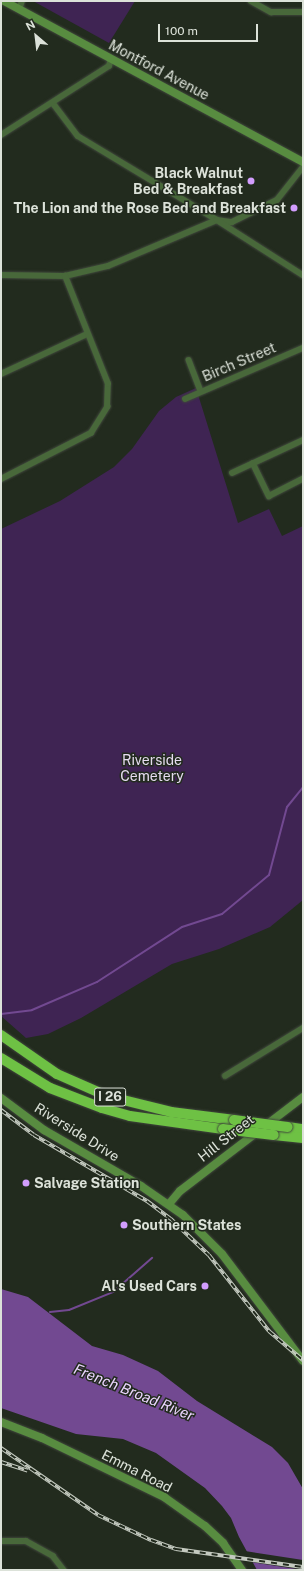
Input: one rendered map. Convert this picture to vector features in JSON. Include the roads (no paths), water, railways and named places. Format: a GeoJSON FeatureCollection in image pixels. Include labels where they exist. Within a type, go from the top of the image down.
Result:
{"type":"FeatureCollection","features":[{"type":"Feature","properties":{"kind":"highway","name":"I 26"},"geometry":{"type":"LineString","coordinates":[[1,1035],[57,1074],[107,1096],[171,1112],[303,1129]]}},
{"type":"Feature","properties":{"kind":"highway","name":"I 26"},"geometry":{"type":"LineString","coordinates":[[1,1058],[50,1088],[102,1108],[136,1117],[223,1130],[303,1138]]}},
{"type":"Feature","properties":{"kind":"street","name":"Montford Avenue"},"geometry":{"type":"LineString","coordinates":[[4,1],[303,162]]}},
{"type":"Feature","properties":{"kind":"street"},"geometry":{"type":"LineString","coordinates":[[19,10],[22,1]]}},
{"type":"Feature","properties":{"kind":"street"},"geometry":{"type":"LineString","coordinates":[[251,1],[270,12],[303,12]]}},
{"type":"Feature","properties":{"kind":"street"},"geometry":{"type":"LineString","coordinates":[[1,135],[54,103],[109,66],[111,59]]}},
{"type":"Feature","properties":{"kind":"street"},"geometry":{"type":"LineString","coordinates":[[54,103],[78,136],[217,220],[303,275]]}},
{"type":"Feature","properties":{"kind":"street"},"geometry":{"type":"LineString","coordinates":[[1,275],[65,276],[108,266],[217,220],[232,222],[277,200],[303,167]]}},
{"type":"Feature","properties":{"kind":"street"},"geometry":{"type":"LineString","coordinates":[[1,479],[91,433],[107,407],[108,384],[65,276]]}},
{"type":"Feature","properties":{"kind":"street"},"geometry":{"type":"LineString","coordinates":[[1,374],[87,334]]}},
{"type":"Feature","properties":{"kind":"street","name":"Birch Street"},"geometry":{"type":"LineString","coordinates":[[185,399],[303,348]]}},
{"type":"Feature","properties":{"kind":"street"},"geometry":{"type":"LineString","coordinates":[[189,360],[201,391]]}},
{"type":"Feature","properties":{"kind":"street"},"geometry":{"type":"LineString","coordinates":[[232,473],[303,440]]}},
{"type":"Feature","properties":{"kind":"street"},"geometry":{"type":"LineString","coordinates":[[253,463],[269,496],[303,479]]}},
{"type":"Feature","properties":{"kind":"street"},"geometry":{"type":"LineString","coordinates":[[225,1076],[303,1028]]}},
{"type":"Feature","properties":{"kind":"street","name":"Hill Street"},"geometry":{"type":"LineString","coordinates":[[169,1204],[180,1191],[303,1096]]}},
{"type":"Feature","properties":{"kind":"street","name":"Riverside Drive"},"geometry":{"type":"LineString","coordinates":[[1,1098],[44,1130],[169,1204],[222,1254],[303,1361]]}},
{"type":"Feature","properties":{"kind":"street","name":"Emma Road"},"geometry":{"type":"LineString","coordinates":[[1,1422],[42,1438],[164,1497],[204,1526],[222,1543],[242,1570]]}},
{"type":"Feature","properties":{"kind":"street"},"geometry":{"type":"LineString","coordinates":[[2,1541],[26,1541],[53,1556],[64,1570]]}},
{"type":"Feature","properties":{"kind":"water","name":"French Broad River"},"geometry":{"type":"Polygon","coordinates":[[[1,1289],[28,1297],[92,1346],[123,1355],[158,1371],[197,1401],[272,1447],[288,1463],[303,1489],[303,1570],[257,1570],[239,1537],[231,1518],[222,1506],[205,1488],[156,1453],[123,1439],[76,1434],[1,1408],[1,1289]]]}},
{"type":"Feature","properties":{"kind":"waterway"},"geometry":{"type":"LineString","coordinates":[[1,1014],[32,1010],[97,982],[182,927],[222,914],[269,875],[287,807],[303,787]]}},
{"type":"Feature","properties":{"kind":"waterway"},"geometry":{"type":"LineString","coordinates":[[50,1312],[69,1310],[113,1292],[152,1258]]}},
{"type":"Feature","properties":{"kind":"railway"},"geometry":{"type":"LineString","coordinates":[[1,1110],[34,1135],[147,1201],[171,1219],[209,1255],[269,1331],[303,1360]]}},
{"type":"Feature","properties":{"kind":"railway"},"geometry":{"type":"LineString","coordinates":[[1,1448],[98,1515],[151,1540],[176,1549],[303,1567]]}},
{"type":"Feature","properties":{"kind":"railway"},"geometry":{"type":"LineString","coordinates":[[1,1462],[28,1471]]}},
{"type":"Feature","properties":{"kind":"place","name":"Black Walnut Bed & Breakfast"},"geometry":{"type":"Point","coordinates":[251,181]}},
{"type":"Feature","properties":{"kind":"place","name":"The Lion and the Rose Bed and Breakfast"},"geometry":{"type":"Point","coordinates":[294,208]}},
{"type":"Feature","properties":{"kind":"place","name":"Salvage Station"},"geometry":{"type":"Point","coordinates":[26,1183]}},
{"type":"Feature","properties":{"kind":"place","name":"Southern States"},"geometry":{"type":"Point","coordinates":[124,1225]}},
{"type":"Feature","properties":{"kind":"place","name":"Al's Used Cars"},"geometry":{"type":"Point","coordinates":[205,1286]}},
{"type":"Feature","properties":{"kind":"park label","name":"Riverside Cemetery"},"geometry":{"type":"Point","coordinates":[152,768]}}]}
